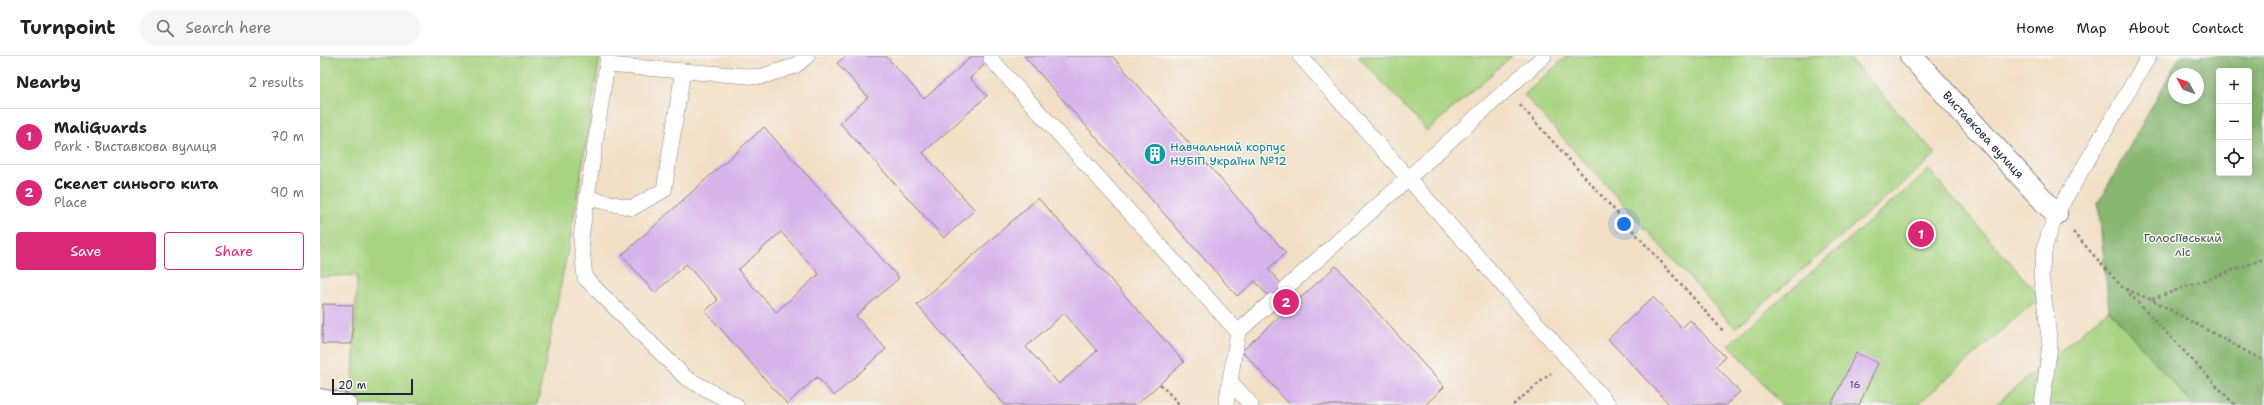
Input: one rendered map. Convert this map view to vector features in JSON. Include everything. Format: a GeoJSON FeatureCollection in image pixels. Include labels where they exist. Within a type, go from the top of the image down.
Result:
{"type":"FeatureCollection","features":[{"type":"Feature","properties":{"kind":"street","name":"Виставкова вулиця"},"geometry":{"type":"LineString","coordinates":[[1911,56],[2056,214]]}},
{"type":"Feature","properties":{"kind":"street"},"geometry":{"type":"LineString","coordinates":[[320,400],[345,405]]}},
{"type":"Feature","properties":{"kind":"lane"},"geometry":{"type":"LineString","coordinates":[[736,405],[686,378],[585,278],[581,238],[608,60],[683,71],[760,77],[795,66],[807,56]]}},
{"type":"Feature","properties":{"kind":"lane"},"geometry":{"type":"LineString","coordinates":[[1300,56],[1610,405]]}},
{"type":"Feature","properties":{"kind":"lane"},"geometry":{"type":"LineString","coordinates":[[1286,288],[1544,56]]}},
{"type":"Feature","properties":{"kind":"lane"},"geometry":{"type":"LineString","coordinates":[[2042,405],[2050,345],[2040,275],[2045,246],[2056,214],[2149,56]]}},
{"type":"Feature","properties":{"kind":"lane"},"geometry":{"type":"LineString","coordinates":[[991,59],[1238,332]]}},
{"type":"Feature","properties":{"kind":"lane"},"geometry":{"type":"LineString","coordinates":[[588,198],[632,208],[664,190],[683,71]]}},
{"type":"Feature","properties":{"kind":"lane"},"geometry":{"type":"LineString","coordinates":[[1226,405],[1238,332],[1272,300]]}},
{"type":"Feature","properties":{"kind":"lane"},"geometry":{"type":"LineString","coordinates":[[1230,381],[1251,405]]}},
{"type":"Feature","properties":{"kind":"path"},"geometry":{"type":"LineString","coordinates":[[1506,90],[1724,332]]}},
{"type":"Feature","properties":{"kind":"path"},"geometry":{"type":"LineString","coordinates":[[2056,214],[2123,288],[2235,405]]}},
{"type":"Feature","properties":{"kind":"path"},"geometry":{"type":"LineString","coordinates":[[2152,300],[2264,259]]}},
{"type":"Feature","properties":{"kind":"path"},"geometry":{"type":"LineString","coordinates":[[2123,288],[2152,300],[2264,361]]}},
{"type":"Feature","properties":{"kind":"path"},"geometry":{"type":"LineString","coordinates":[[1513,405],[1568,358]]}},
{"type":"Feature","properties":{"kind":"path"},"geometry":{"type":"LineString","coordinates":[[1160,384],[1180,405]]}},
{"type":"Feature","properties":{"kind":"green space"},"geometry":{"type":"Polygon","coordinates":[[[320,56],[600,56],[573,223],[537,405],[327,405],[325,401],[353,381],[357,275],[320,277],[320,56]]]}},
{"type":"Feature","properties":{"kind":"green space"},"geometry":{"type":"Polygon","coordinates":[[[1358,56],[1512,56],[1427,131],[1358,56]]]}},
{"type":"Feature","properties":{"kind":"green space"},"geometry":{"type":"Polygon","coordinates":[[[1567,56],[1847,56],[1936,154],[1735,328],[1524,95],[1567,56]]]}},
{"type":"Feature","properties":{"kind":"green space","name":"Голосіївський ліс"},"geometry":{"type":"Polygon","coordinates":[[[2180,56],[2264,56],[2264,405],[2193,405],[2109,310],[2098,203],[2168,78],[2168,104],[2204,104],[2204,68],[2173,68],[2180,56]]]}},
{"type":"Feature","properties":{"kind":"green space"},"geometry":{"type":"Polygon","coordinates":[[[1929,170],[2040,297],[1917,405],[1782,405],[1729,344],[1929,170]]]}},
{"type":"Feature","properties":{"kind":"green space"},"geometry":{"type":"Polygon","coordinates":[[[2109,310],[2193,405],[1995,405],[2109,310]]]}},
{"type":"Feature","properties":{"kind":"building"},"geometry":{"type":"Polygon","coordinates":[[[846,56],[886,56],[924,99],[972,56],[994,56],[970,78],[987,96],[923,153],[975,210],[944,238],[840,123],[868,97],[837,63],[846,56]]]}},
{"type":"Feature","properties":{"kind":"building"},"geometry":{"type":"Polygon","coordinates":[[[1024,56],[1112,56],[1286,253],[1268,269],[1297,301],[1336,266],[1444,387],[1425,405],[1290,405],[1242,351],[1283,313],[1255,281],[1237,296],[1024,56]]]}},
{"type":"Feature","properties":{"kind":"building"},"geometry":{"type":"Polygon","coordinates":[[[764,127],[899,278],[856,316],[886,349],[834,396],[817,377],[787,404],[705,311],[718,300],[686,264],[655,293],[622,255],[764,127]],[[781,232],[738,270],[776,312],[819,274],[781,232]]]}},
{"type":"Feature","properties":{"kind":"building"},"geometry":{"type":"Polygon","coordinates":[[[1038,198],[1184,362],[1136,405],[1005,405],[917,305],[1038,198]],[[1064,313],[1026,347],[1059,384],[1097,351],[1064,313]]]}},
{"type":"Feature","properties":{"kind":"building"},"geometry":{"type":"Polygon","coordinates":[[[1653,297],[1682,328],[1690,320],[1725,357],[1716,366],[1740,392],[1725,405],[1670,405],[1608,339],[1653,297]]]}},
{"type":"Feature","properties":{"kind":"building"},"geometry":{"type":"Polygon","coordinates":[[[323,304],[353,305],[352,344],[322,344],[323,304]]]}},
{"type":"Feature","properties":{"kind":"building"},"geometry":{"type":"Polygon","coordinates":[[[1856,353],[1878,363],[1859,405],[1831,405],[1856,353]]]}},
{"type":"Feature","properties":{"kind":"place","name":"Навчальний корпус НУБіП України №12"},"geometry":{"type":"Point","coordinates":[1155,154]}},
{"type":"Feature","properties":{"kind":"place","name":"MaliGuards"},"geometry":{"type":"Point","coordinates":[1921,234]}},
{"type":"Feature","properties":{"kind":"place","name":"Скелет синього кита"},"geometry":{"type":"Point","coordinates":[1286,302]}}]}
